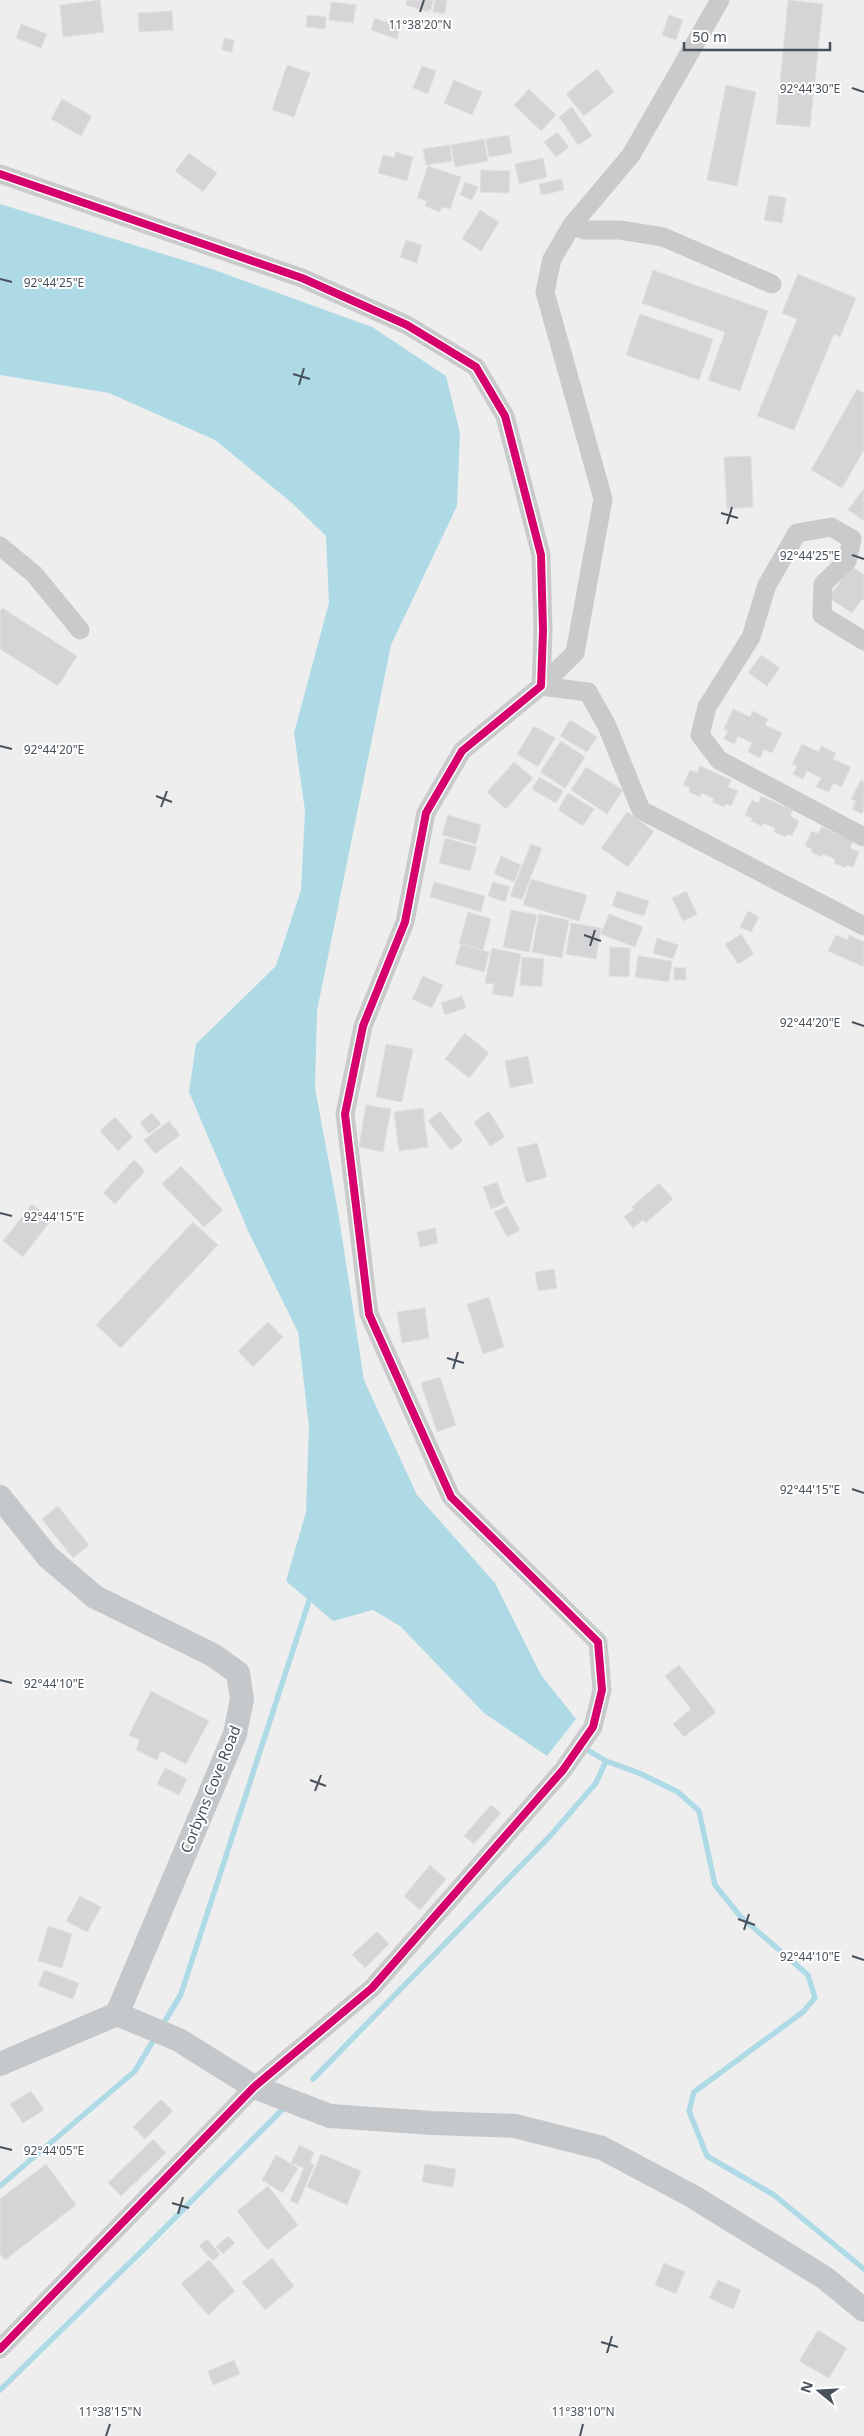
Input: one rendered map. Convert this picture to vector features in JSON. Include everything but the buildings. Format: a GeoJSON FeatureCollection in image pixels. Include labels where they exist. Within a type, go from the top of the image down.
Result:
{"type":"FeatureCollection","features":[{"type":"Feature","properties":{"kind":"main road","name":"Corbyns Cove Road"},"geometry":{"type":"LineString","coordinates":[[0,1497],[48,1557],[95,1597],[213,1655],[238,1673],[242,1699],[234,1734],[117,2014]]}},
{"type":"Feature","properties":{"kind":"main road"},"geometry":{"type":"LineString","coordinates":[[0,2064],[117,2014],[179,2040],[254,2087],[330,2116],[432,2124],[516,2126],[602,2148],[692,2196],[825,2278],[864,2310]]}},
{"type":"Feature","properties":{"kind":"street"},"geometry":{"type":"LineString","coordinates":[[0,2349],[254,2087],[372,1988],[563,1770],[593,1727],[602,1690],[598,1642],[450,1497],[369,1314],[346,1114],[363,1026],[405,922],[426,814],[462,751],[542,686],[575,652],[603,500],[544,292],[552,259],[572,225],[631,155],[720,0]]}},
{"type":"Feature","properties":{"kind":"street"},"geometry":{"type":"LineString","coordinates":[[0,174],[302,278],[407,325],[476,367],[505,416],[541,555],[542,686]]}},
{"type":"Feature","properties":{"kind":"street"},"geometry":{"type":"LineString","coordinates":[[572,225],[584,230],[620,230],[663,237],[772,284]]}},
{"type":"Feature","properties":{"kind":"street"},"geometry":{"type":"LineString","coordinates":[[864,641],[822,615],[823,584],[848,561],[852,539],[831,526],[797,534],[768,585],[751,637],[707,707],[700,735],[719,760],[864,837]]}},
{"type":"Feature","properties":{"kind":"street"},"geometry":{"type":"LineString","coordinates":[[0,546],[34,574],[80,630]]}},
{"type":"Feature","properties":{"kind":"street"},"geometry":{"type":"LineString","coordinates":[[542,686],[588,692],[607,726],[641,810],[864,926]]}},
{"type":"Feature","properties":{"kind":"water"},"geometry":{"type":"Polygon","coordinates":[[[0,204],[212,269],[372,327],[446,376],[460,433],[457,506],[391,645],[317,1011],[315,1088],[338,1211],[364,1380],[417,1495],[495,1583],[541,1675],[576,1719],[547,1756],[484,1713],[400,1626],[373,1610],[333,1621],[286,1581],[306,1512],[309,1427],[298,1332],[249,1233],[189,1092],[196,1044],[276,966],[301,890],[305,811],[294,733],[329,603],[326,536],[292,503],[215,440],[109,393],[0,375],[0,204]]]}},
{"type":"Feature","properties":{"kind":"waterway"},"geometry":{"type":"LineString","coordinates":[[162,2026],[181,1994],[309,1601]]}},
{"type":"Feature","properties":{"kind":"waterway"},"geometry":{"type":"LineString","coordinates":[[313,2079],[550,1836],[596,1783],[606,1761],[586,1749]]}},
{"type":"Feature","properties":{"kind":"waterway"},"geometry":{"type":"LineString","coordinates":[[606,1761],[639,1773],[678,1792],[699,1811],[715,1885],[740,1916],[808,1975],[815,1998],[803,2012],[694,2092],[689,2111],[707,2156],[774,2195],[864,2269]]}},
{"type":"Feature","properties":{"kind":"waterway"},"geometry":{"type":"LineString","coordinates":[[0,2186],[135,2071],[156,2036]]}},
{"type":"Feature","properties":{"kind":"waterway"},"geometry":{"type":"LineString","coordinates":[[0,2390],[286,2106]]}},
{"type":"Feature","properties":{"kind":"cycle path"},"geometry":{"type":"LineString","coordinates":[[0,174],[302,278],[407,325],[476,367],[505,416],[541,555],[543,631],[541,686],[462,751],[426,813],[405,922],[363,1026],[345,1114],[369,1314],[451,1497],[598,1642],[602,1690],[593,1727],[563,1770],[372,1988],[254,2087],[0,2349]]}}]}
